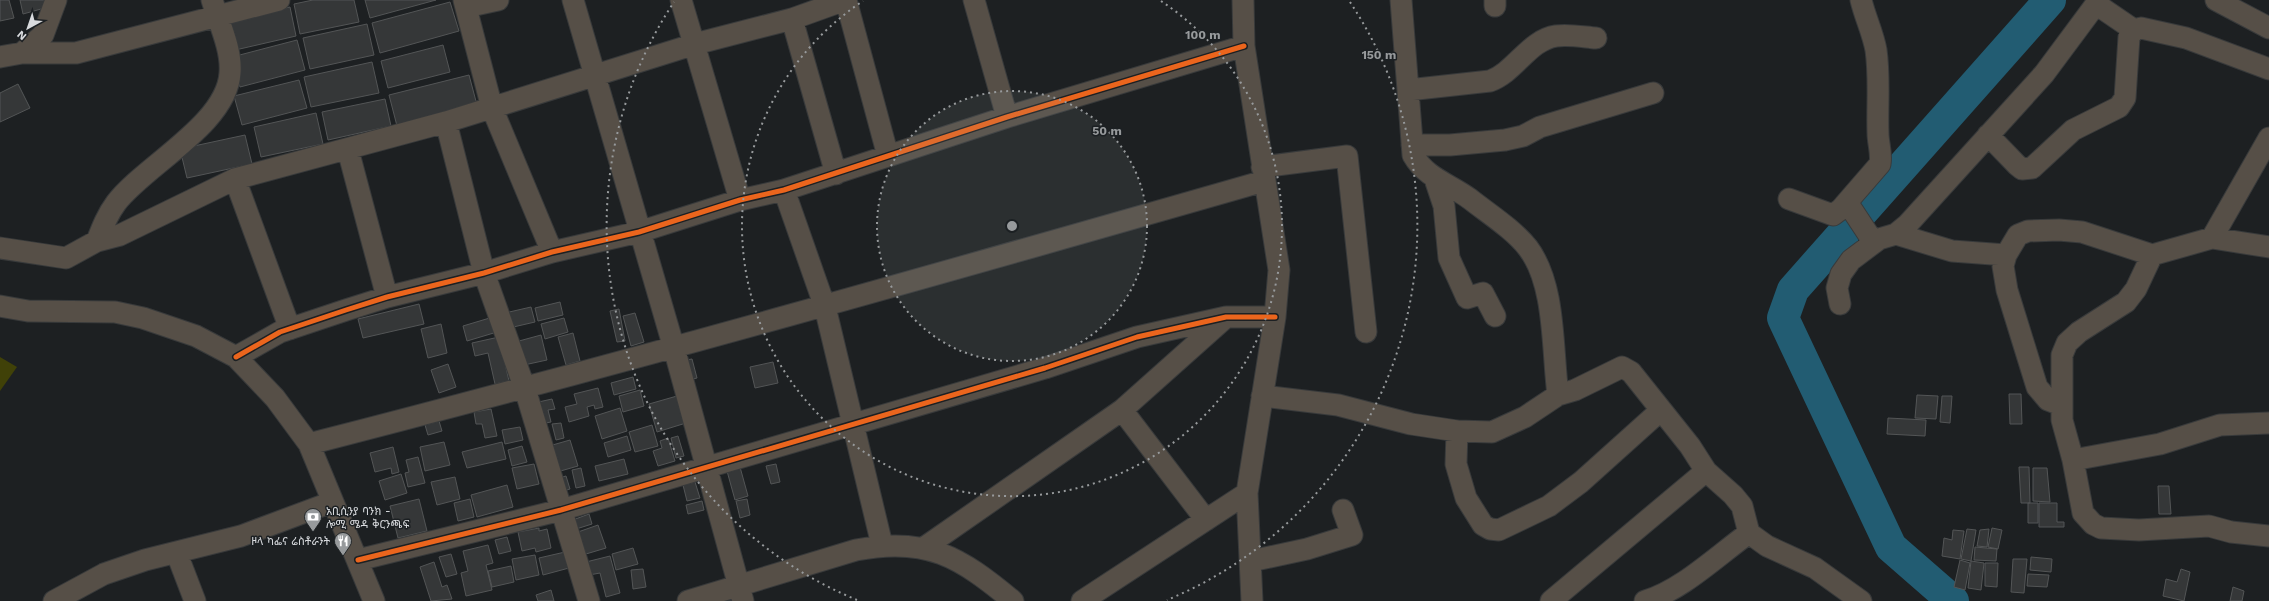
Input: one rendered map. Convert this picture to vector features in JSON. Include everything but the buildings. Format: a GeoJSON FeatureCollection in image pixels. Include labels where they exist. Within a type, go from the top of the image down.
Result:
{"type":"FeatureCollection","features":[{"type":"Feature","properties":{"kind":"street"},"geometry":{"type":"LineString","coordinates":[[22,53],[43,35],[56,0]]}},
{"type":"Feature","properties":{"kind":"street"},"geometry":{"type":"LineString","coordinates":[[0,57],[22,53],[76,53],[215,8],[279,0]]}},
{"type":"Feature","properties":{"kind":"street"},"geometry":{"type":"LineString","coordinates":[[498,0],[465,4],[492,108],[552,252]]}},
{"type":"Feature","properties":{"kind":"street"},"geometry":{"type":"LineString","coordinates":[[573,0],[639,232],[674,348],[741,593]]}},
{"type":"Feature","properties":{"kind":"street"},"geometry":{"type":"LineString","coordinates":[[681,0],[740,200]]}},
{"type":"Feature","properties":{"kind":"street"},"geometry":{"type":"LineString","coordinates":[[0,248],[66,258],[97,241],[120,235],[235,180],[446,122],[695,44],[792,19],[846,0],[888,156]]}},
{"type":"Feature","properties":{"kind":"street"},"geometry":{"type":"LineString","coordinates":[[974,0],[1007,117]]}},
{"type":"Feature","properties":{"kind":"street"},"geometry":{"type":"LineString","coordinates":[[1243,0],[1244,46],[1263,174],[1273,228],[1278,270],[1275,317],[1247,493],[1252,601]]}},
{"type":"Feature","properties":{"kind":"street"},"geometry":{"type":"LineString","coordinates":[[1401,0],[1413,155],[1417,162],[1435,179],[1464,195],[1518,238],[1535,259],[1541,271],[1553,325],[1553,358],[1558,395]]}},
{"type":"Feature","properties":{"kind":"street"},"geometry":{"type":"LineString","coordinates":[[1788,199],[1829,215],[1841,209],[1848,203],[1880,164],[1881,156],[1878,136],[1878,76],[1875,49],[1861,0]]}},
{"type":"Feature","properties":{"kind":"street"},"geometry":{"type":"LineString","coordinates":[[2216,0],[2269,28]]}},
{"type":"Feature","properties":{"kind":"street"},"geometry":{"type":"LineString","coordinates":[[1896,234],[1907,224],[2044,74],[2098,2],[2134,30]]}},
{"type":"Feature","properties":{"kind":"street"},"geometry":{"type":"LineString","coordinates":[[97,241],[106,218],[116,202],[183,143],[212,112],[224,96],[230,73],[225,41],[215,8]]}},
{"type":"Feature","properties":{"kind":"street"},"geometry":{"type":"LineString","coordinates":[[792,19],[836,174]]}},
{"type":"Feature","properties":{"kind":"street"},"geometry":{"type":"LineString","coordinates":[[1988,135],[2022,169],[2032,168],[2073,130],[2119,107],[2125,98],[2129,37],[2134,30],[2141,28],[2186,38],[2269,69]]}},
{"type":"Feature","properties":{"kind":"street"},"geometry":{"type":"LineString","coordinates":[[1408,90],[1490,81],[1502,76],[1527,51],[1556,36],[1596,38]]}},
{"type":"Feature","properties":{"kind":"street"},"geometry":{"type":"LineString","coordinates":[[236,357],[263,340],[290,328],[388,297],[484,273],[552,252],[639,232],[740,200],[784,190],[1007,117],[1244,46]]}},
{"type":"Feature","properties":{"kind":"street"},"geometry":{"type":"LineString","coordinates":[[1412,145],[1488,142],[1523,136],[1540,127],[1653,93]]}},
{"type":"Feature","properties":{"kind":"street"},"geometry":{"type":"LineString","coordinates":[[446,122],[484,273],[524,389],[589,601]]}},
{"type":"Feature","properties":{"kind":"street"},"geometry":{"type":"LineString","coordinates":[[2212,238],[2269,138]]}},
{"type":"Feature","properties":{"kind":"street"},"geometry":{"type":"LineString","coordinates":[[348,150],[388,297]]}},
{"type":"Feature","properties":{"kind":"street"},"geometry":{"type":"LineString","coordinates":[[309,444],[524,389],[825,307],[1263,174],[1347,156],[1366,332]]}},
{"type":"Feature","properties":{"kind":"street"},"geometry":{"type":"LineString","coordinates":[[1435,179],[1444,206],[1449,258],[1459,283],[1467,298],[1483,293],[1495,316]]}},
{"type":"Feature","properties":{"kind":"street"},"geometry":{"type":"LineString","coordinates":[[235,180],[290,328]]}},
{"type":"Feature","properties":{"kind":"street"},"geometry":{"type":"LineString","coordinates":[[784,190],[825,307],[852,425],[882,545]]}},
{"type":"Feature","properties":{"kind":"street"},"geometry":{"type":"LineString","coordinates":[[1848,203],[1873,242]]}},
{"type":"Feature","properties":{"kind":"street"},"geometry":{"type":"LineString","coordinates":[[2061,406],[2048,400],[2037,387],[2007,290],[2003,266],[2006,255],[2018,235],[2028,231],[2059,230],[2082,232],[2152,255],[2212,238],[2269,247]]}},
{"type":"Feature","properties":{"kind":"street"},"geometry":{"type":"LineString","coordinates":[[1840,304],[1837,288],[1841,274],[1851,260],[1873,242],[1886,236],[1896,234],[1952,251],[2006,255]]}},
{"type":"Feature","properties":{"kind":"street"},"geometry":{"type":"LineString","coordinates":[[2152,255],[2136,290],[2126,302],[2078,332],[2067,343],[2062,355],[2062,420],[2073,460],[2083,513],[2093,524],[2101,528],[2139,530],[2209,526],[2230,532],[2269,536]]}},
{"type":"Feature","properties":{"kind":"street"},"geometry":{"type":"LineString","coordinates":[[0,306],[28,311],[114,312],[143,318],[196,336],[236,357],[276,398],[309,444],[374,601]]}},
{"type":"Feature","properties":{"kind":"street"},"geometry":{"type":"LineString","coordinates":[[358,560],[561,510],[1045,368],[1137,337],[1226,317],[1275,317]]}},
{"type":"Feature","properties":{"kind":"street"},"geometry":{"type":"LineString","coordinates":[[925,547],[1122,410],[1226,317]]}},
{"type":"Feature","properties":{"kind":"street"},"geometry":{"type":"LineString","coordinates":[[1262,396],[1338,405],[1412,424],[1457,431],[1492,432],[1505,428],[1558,395],[1575,390],[1622,367],[1631,372],[1660,411],[1690,446],[1706,471],[1722,482],[1742,506],[1749,533],[1767,546],[1816,568],[1861,601]]}},
{"type":"Feature","properties":{"kind":"street"},"geometry":{"type":"LineString","coordinates":[[1122,410],[1206,520]]}},
{"type":"Feature","properties":{"kind":"street"},"geometry":{"type":"LineString","coordinates":[[1457,431],[1456,464],[1466,498],[1483,525],[1490,529],[1499,530],[1549,506],[1608,459],[1660,411]]}},
{"type":"Feature","properties":{"kind":"street"},"geometry":{"type":"LineString","coordinates":[[2073,460],[2160,444],[2220,425],[2269,423]]}},
{"type":"Feature","properties":{"kind":"street"},"geometry":{"type":"LineString","coordinates":[[1561,599],[1706,471]]}},
{"type":"Feature","properties":{"kind":"street"},"geometry":{"type":"LineString","coordinates":[[1082,601],[1247,493]]}},
{"type":"Feature","properties":{"kind":"street"},"geometry":{"type":"LineString","coordinates":[[54,601],[104,574],[145,560],[177,554],[241,536],[332,502]]}},
{"type":"Feature","properties":{"kind":"street"},"geometry":{"type":"LineString","coordinates":[[1251,561],[1307,549],[1352,535],[1343,510]]}},
{"type":"Feature","properties":{"kind":"street"},"geometry":{"type":"LineString","coordinates":[[1645,601],[1659,597],[1685,580],[1749,533]]}},
{"type":"Feature","properties":{"kind":"street"},"geometry":{"type":"LineString","coordinates":[[688,601],[741,593],[856,550],[882,545],[925,547],[967,566],[1013,601]]}},
{"type":"Feature","properties":{"kind":"street"},"geometry":{"type":"LineString","coordinates":[[177,554],[195,601]]}},
{"type":"Feature","properties":{"kind":"shaded area"},"geometry":{"type":"Polygon","coordinates":[[[0,357],[17,367],[0,391],[0,357]]]}},
{"type":"Feature","properties":{"kind":"waterway"},"geometry":{"type":"LineString","coordinates":[[1953,601],[1891,547],[1783,318],[1793,290],[2050,0]]}},
{"type":"Feature","properties":{"kind":"cycle path"},"geometry":{"type":"LineString","coordinates":[[236,357],[280,332],[387,297],[484,273],[552,252],[639,232],[740,200],[784,190],[1007,117],[1244,46]]}},
{"type":"Feature","properties":{"kind":"cycle path"},"geometry":{"type":"LineString","coordinates":[[358,560],[561,510],[1045,368],[1137,337],[1226,317],[1275,317]]}},
{"type":"Feature","properties":{"kind":"place","name":"አቢሲንያ ባንክ - ሎሚ ሜዳ ቅርንጫፍ"},"geometry":{"type":"Point","coordinates":[313,532]}},
{"type":"Feature","properties":{"kind":"place","name":"ዞላ ካፌና ሬስቶራንት"},"geometry":{"type":"Point","coordinates":[343,556]}}]}
